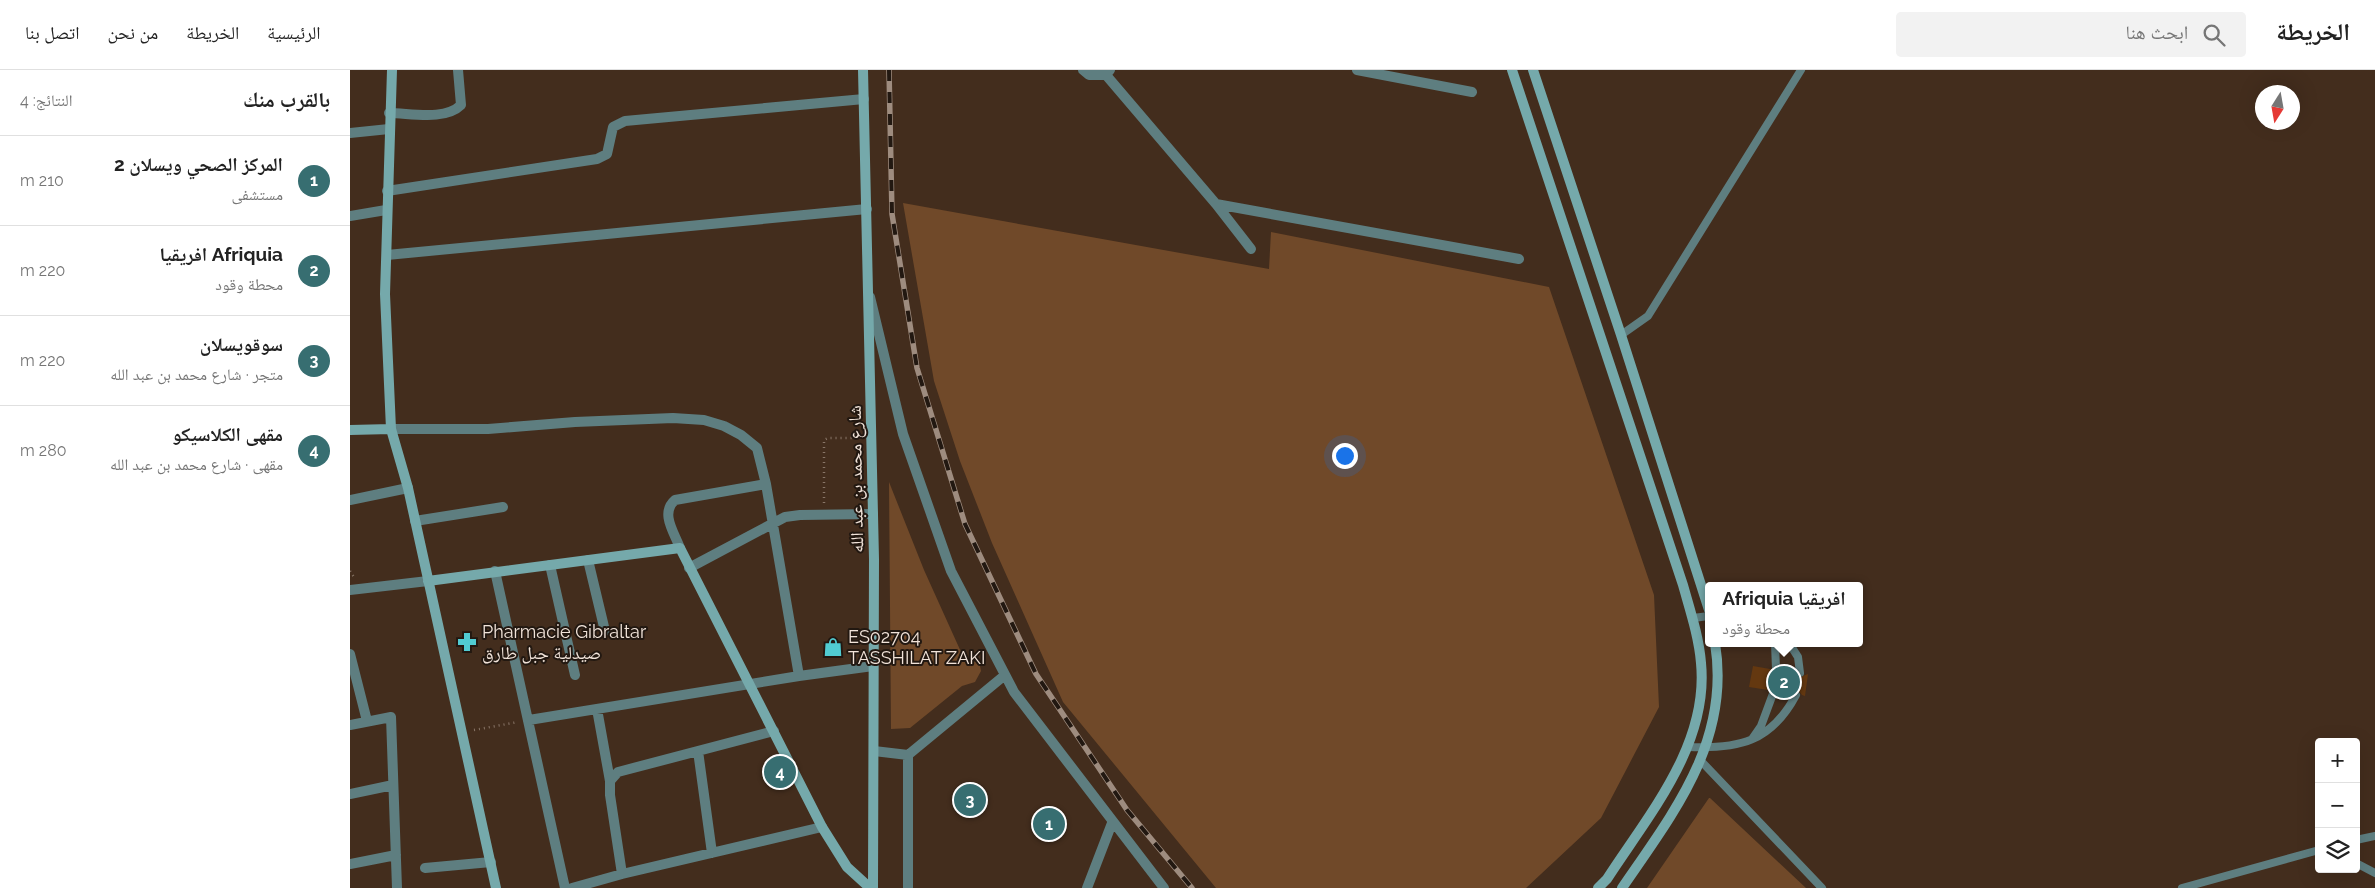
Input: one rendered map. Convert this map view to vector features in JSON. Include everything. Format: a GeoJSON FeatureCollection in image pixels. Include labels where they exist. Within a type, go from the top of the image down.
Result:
{"type":"FeatureCollection","features":[{"type":"Feature","properties":{"kind":"street"},"geometry":{"type":"LineString","coordinates":[[392,70],[389,113],[385,294],[391,429],[408,488],[496,888]]}},
{"type":"Feature","properties":{"kind":"street"},"geometry":{"type":"LineString","coordinates":[[389,113],[444,114],[456,110],[461,104],[458,70]]}},
{"type":"Feature","properties":{"kind":"street","name":"شارع محمد بن عبد الله"},"geometry":{"type":"LineString","coordinates":[[863,70],[873,514],[874,751],[871,888]]}},
{"type":"Feature","properties":{"kind":"street"},"geometry":{"type":"LineString","coordinates":[[1083,70],[1089,75],[1108,72],[1216,204],[1250,249]]}},
{"type":"Feature","properties":{"kind":"street"},"geometry":{"type":"LineString","coordinates":[[1357,70],[1472,92]]}},
{"type":"Feature","properties":{"kind":"street"},"geometry":{"type":"LineString","coordinates":[[1512,70],[1608,353],[1693,618],[1702,663],[1698,710],[1688,746],[1668,785],[1607,879],[1598,888]]}},
{"type":"Feature","properties":{"kind":"street"},"geometry":{"type":"LineString","coordinates":[[1533,70],[1621,335],[1705,598]]}},
{"type":"Feature","properties":{"kind":"street"},"geometry":{"type":"LineString","coordinates":[[387,192],[597,159],[607,154],[613,127],[625,122],[864,99]]}},
{"type":"Feature","properties":{"kind":"street"},"geometry":{"type":"LineString","coordinates":[[350,133],[389,129]]}},
{"type":"Feature","properties":{"kind":"street"},"geometry":{"type":"LineString","coordinates":[[1216,204],[1519,259]]}},
{"type":"Feature","properties":{"kind":"street"},"geometry":{"type":"LineString","coordinates":[[386,254],[867,209]]}},
{"type":"Feature","properties":{"kind":"street"},"geometry":{"type":"LineString","coordinates":[[350,216],[386,210]]}},
{"type":"Feature","properties":{"kind":"street"},"geometry":{"type":"LineString","coordinates":[[868,289],[903,434],[952,571],[1014,692],[1112,823],[1164,888]]}},
{"type":"Feature","properties":{"kind":"street"},"geometry":{"type":"LineString","coordinates":[[350,430],[488,429],[575,422],[673,418],[704,420],[724,426],[757,448],[766,484],[799,676]]}},
{"type":"Feature","properties":{"kind":"street"},"geometry":{"type":"LineString","coordinates":[[766,484],[675,500],[668,506],[666,514],[689,568],[822,827],[847,867],[871,888]]}},
{"type":"Feature","properties":{"kind":"street"},"geometry":{"type":"LineString","coordinates":[[350,500],[408,488]]}},
{"type":"Feature","properties":{"kind":"street"},"geometry":{"type":"LineString","coordinates":[[415,521],[503,507]]}},
{"type":"Feature","properties":{"kind":"street"},"geometry":{"type":"LineString","coordinates":[[689,568],[785,518],[800,515],[873,514]]}},
{"type":"Feature","properties":{"kind":"street"},"geometry":{"type":"LineString","coordinates":[[350,590],[680,548]]}},
{"type":"Feature","properties":{"kind":"street"},"geometry":{"type":"LineString","coordinates":[[588,560],[605,631]]}},
{"type":"Feature","properties":{"kind":"street"},"geometry":{"type":"LineString","coordinates":[[550,565],[575,675]]}},
{"type":"Feature","properties":{"kind":"street"},"geometry":{"type":"LineString","coordinates":[[495,571],[565,888]]}},
{"type":"Feature","properties":{"kind":"street"},"geometry":{"type":"LineString","coordinates":[[1622,888],[1684,797],[1702,761],[1718,692],[1715,647]]}},
{"type":"Feature","properties":{"kind":"street"},"geometry":{"type":"LineString","coordinates":[[350,654],[367,721]]}},
{"type":"Feature","properties":{"kind":"street"},"geometry":{"type":"LineString","coordinates":[[529,720],[799,676],[873,666]]}},
{"type":"Feature","properties":{"kind":"street"},"geometry":{"type":"LineString","coordinates":[[874,751],[908,755],[1005,675]]}},
{"type":"Feature","properties":{"kind":"street"},"geometry":{"type":"LineString","coordinates":[[597,709],[610,781],[610,795],[622,874]]}},
{"type":"Feature","properties":{"kind":"street"},"geometry":{"type":"LineString","coordinates":[[350,725],[391,717],[397,888]]}},
{"type":"Feature","properties":{"kind":"street"},"geometry":{"type":"LineString","coordinates":[[610,781],[618,772],[774,732]]}},
{"type":"Feature","properties":{"kind":"street"},"geometry":{"type":"LineString","coordinates":[[698,751],[712,853]]}},
{"type":"Feature","properties":{"kind":"street"},"geometry":{"type":"LineString","coordinates":[[908,755],[908,888]]}},
{"type":"Feature","properties":{"kind":"street"},"geometry":{"type":"LineString","coordinates":[[350,794],[393,785]]}},
{"type":"Feature","properties":{"kind":"street"},"geometry":{"type":"LineString","coordinates":[[1087,888],[1112,823]]}},
{"type":"Feature","properties":{"kind":"street"},"geometry":{"type":"LineString","coordinates":[[572,888],[622,874],[822,827]]}},
{"type":"Feature","properties":{"kind":"street"},"geometry":{"type":"LineString","coordinates":[[350,864],[396,855]]}},
{"type":"Feature","properties":{"kind":"street"},"geometry":{"type":"LineString","coordinates":[[425,868],[491,862]]}},
{"type":"Feature","properties":{"kind":"lane"},"geometry":{"type":"LineString","coordinates":[[1621,335],[1648,316],[1800,70]]}},
{"type":"Feature","properties":{"kind":"lane"},"geometry":{"type":"LineString","coordinates":[[1693,618],[1705,616]]}},
{"type":"Feature","properties":{"kind":"lane"},"geometry":{"type":"LineString","coordinates":[[1775,647],[1776,670]]}},
{"type":"Feature","properties":{"kind":"lane"},"geometry":{"type":"LineString","coordinates":[[1792,647],[1798,657],[1800,673]]}},
{"type":"Feature","properties":{"kind":"lane"},"geometry":{"type":"LineString","coordinates":[[1751,741],[1761,726],[1774,691]]}},
{"type":"Feature","properties":{"kind":"lane"},"geometry":{"type":"LineString","coordinates":[[1688,746],[1735,745],[1751,741],[1778,723],[1788,710],[1796,694]]}},
{"type":"Feature","properties":{"kind":"lane"},"geometry":{"type":"LineString","coordinates":[[1702,761],[1822,888]]}},
{"type":"Feature","properties":{"kind":"lane"},"geometry":{"type":"LineString","coordinates":[[2360,839],[2375,836]]}},
{"type":"Feature","properties":{"kind":"lane"},"geometry":{"type":"LineString","coordinates":[[2182,888],[2315,851]]}},
{"type":"Feature","properties":{"kind":"lane"},"geometry":{"type":"LineString","coordinates":[[2360,864],[2375,873]]}},
{"type":"Feature","properties":{"kind":"path"},"geometry":{"type":"LineString","coordinates":[[824,515],[824,440],[828,438],[872,438]]}},
{"type":"Feature","properties":{"kind":"path"},"geometry":{"type":"LineString","coordinates":[[462,732],[529,720]]}},
{"type":"Feature","properties":{"kind":"shaded area"},"geometry":{"type":"Polygon","coordinates":[[[903,203],[1269,269],[1271,232],[1549,287],[1654,595],[1659,707],[1601,818],[1526,888],[1216,888],[1063,702],[992,543],[960,461],[934,381],[903,203]]]}},
{"type":"Feature","properties":{"kind":"shaded area"},"geometry":{"type":"Polygon","coordinates":[[[889,482],[924,570],[966,663],[979,661],[981,671],[975,682],[962,686],[910,728],[891,729],[889,482]]]}},
{"type":"Feature","properties":{"kind":"shaded area"},"geometry":{"type":"Polygon","coordinates":[[[1710,798],[1806,888],[1647,888],[1710,798]]]}},
{"type":"Feature","properties":{"kind":"building"},"geometry":{"type":"Polygon","coordinates":[[[1753,666],[1770,669],[1776,675],[1781,670],[1794,672],[1798,678],[1808,674],[1805,696],[1797,689],[1790,694],[1779,692],[1775,686],[1771,686],[1768,690],[1749,687],[1753,666]]]}},
{"type":"Feature","properties":{"kind":"railway"},"geometry":{"type":"LineString","coordinates":[[889,70],[892,214],[917,368],[965,524],[1036,674],[1127,810],[1192,888]]}},
{"type":"Feature","properties":{"kind":"place","name":"Pharmacie Gibraltar صيدلية جبل طارق"},"geometry":{"type":"Point","coordinates":[467,642]}},
{"type":"Feature","properties":{"kind":"place","name":"ES02704 TASSHILAT ZAKI"},"geometry":{"type":"Point","coordinates":[833,647]}},
{"type":"Feature","properties":{"kind":"place","name":"Afriquia افريقيا"},"geometry":{"type":"Point","coordinates":[1784,682]}},
{"type":"Feature","properties":{"kind":"place","name":"مقهى الكلاسيكو"},"geometry":{"type":"Point","coordinates":[780,772]}},
{"type":"Feature","properties":{"kind":"place","name":"سوقويسلان"},"geometry":{"type":"Point","coordinates":[970,800]}},
{"type":"Feature","properties":{"kind":"place","name":"المركز الصحي ويسلان 2"},"geometry":{"type":"Point","coordinates":[1049,824]}}]}
